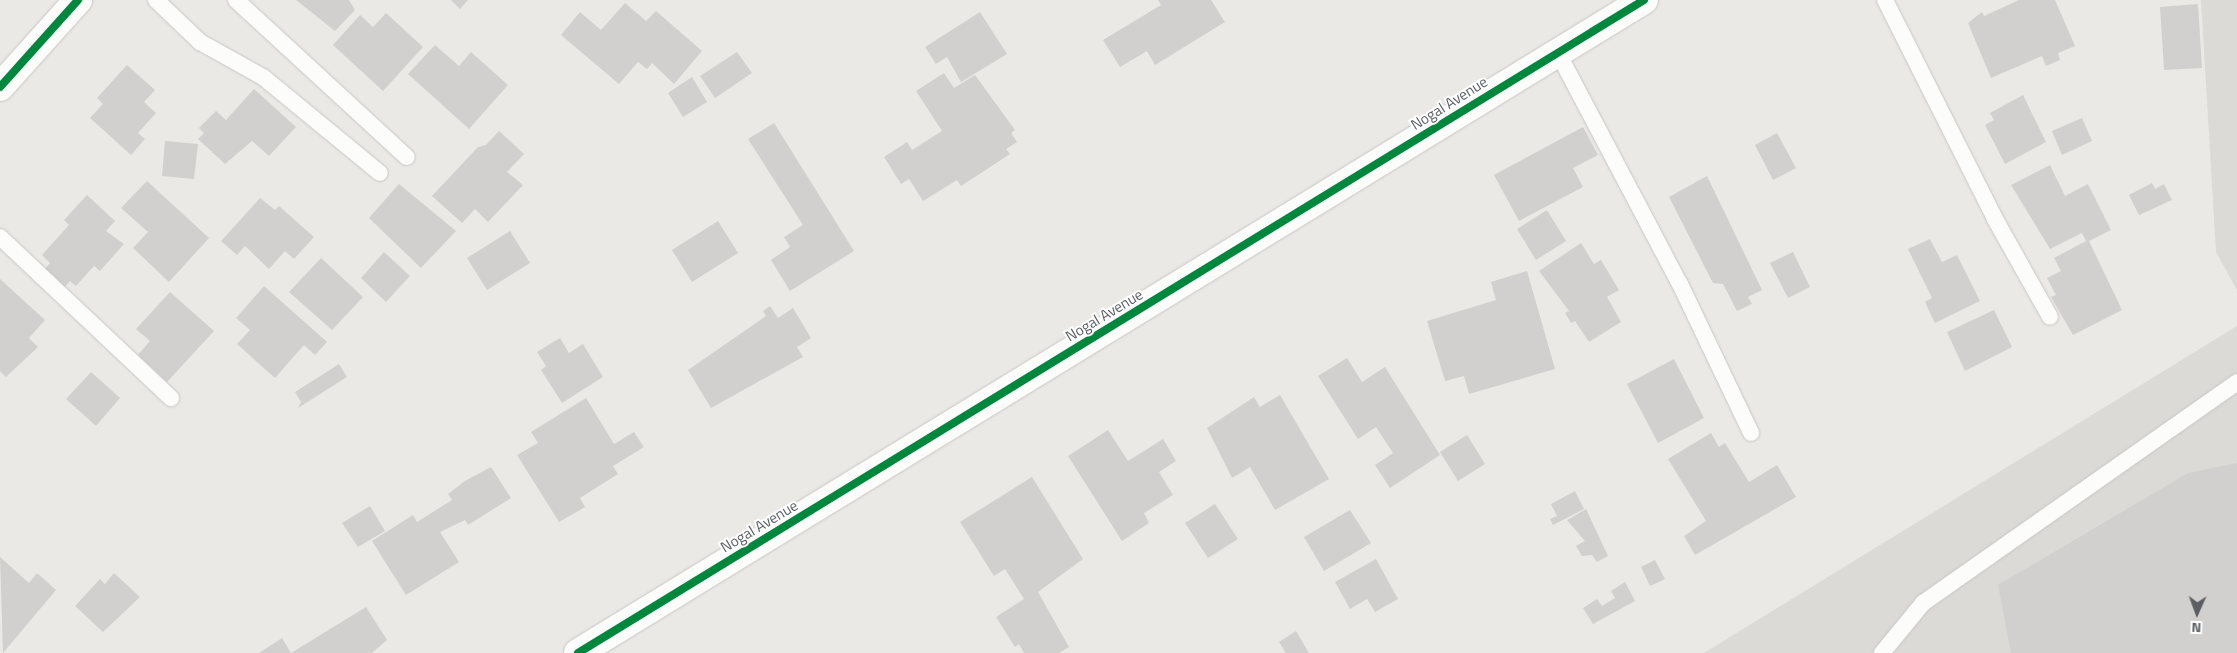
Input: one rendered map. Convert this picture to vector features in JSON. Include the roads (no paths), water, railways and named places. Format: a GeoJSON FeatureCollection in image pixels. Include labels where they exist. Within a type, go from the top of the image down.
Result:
{"type":"FeatureCollection","features":[{"type":"Feature","properties":{"kind":"street"},"geometry":{"type":"LineString","coordinates":[[0,87],[78,0]]}},
{"type":"Feature","properties":{"kind":"street","name":"Nogal Avenue"},"geometry":{"type":"LineString","coordinates":[[578,653],[1644,0]]}},
{"type":"Feature","properties":{"kind":"lane"},"geometry":{"type":"LineString","coordinates":[[156,0],[200,42],[264,78],[380,173]]}},
{"type":"Feature","properties":{"kind":"lane"},"geometry":{"type":"LineString","coordinates":[[236,0],[407,156]]}},
{"type":"Feature","properties":{"kind":"lane"},"geometry":{"type":"LineString","coordinates":[[1885,0],[1990,210],[2050,317]]}},
{"type":"Feature","properties":{"kind":"lane"},"geometry":{"type":"LineString","coordinates":[[1558,53],[1680,284],[1751,433]]}},
{"type":"Feature","properties":{"kind":"lane"},"geometry":{"type":"LineString","coordinates":[[0,237],[171,398]]}},
{"type":"Feature","properties":{"kind":"lane"},"geometry":{"type":"LineString","coordinates":[[1882,653],[1923,603],[2237,382]]}}]}
